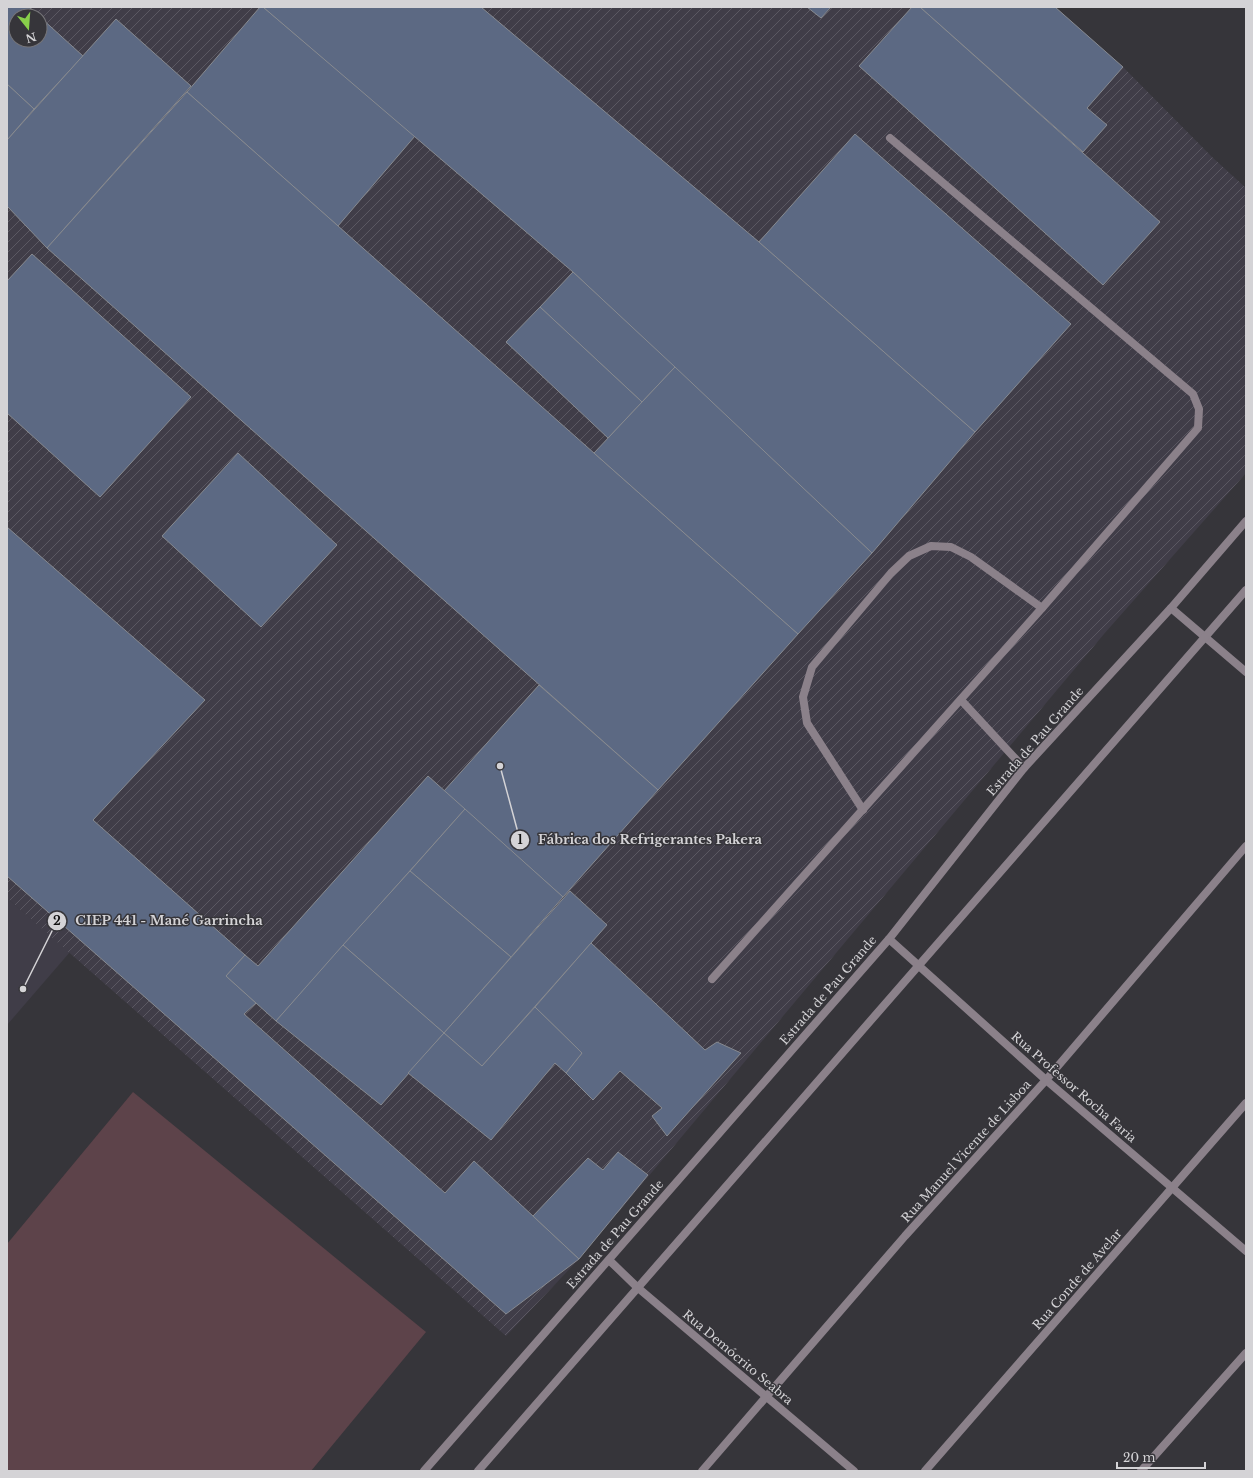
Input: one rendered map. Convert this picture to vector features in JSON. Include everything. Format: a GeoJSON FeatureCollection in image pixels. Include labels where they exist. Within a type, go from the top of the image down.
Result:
{"type":"FeatureCollection","features":[{"type":"Feature","properties":{"kind":"street"},"geometry":{"type":"LineString","coordinates":[[712,979],[961,700],[1198,428],[1198,410],[1192,394],[890,138]]}},
{"type":"Feature","properties":{"kind":"street","name":"Estrada de Pau Grande"},"geometry":{"type":"LineString","coordinates":[[424,1471],[888,939],[1024,768],[1171,608],[1246,521]]}},
{"type":"Feature","properties":{"kind":"street"},"geometry":{"type":"LineString","coordinates":[[863,810],[807,723],[803,698],[812,667],[891,573],[909,556],[931,546],[951,548],[971,557],[1042,608]]}},
{"type":"Feature","properties":{"kind":"street"},"geometry":{"type":"LineString","coordinates":[[478,1471],[637,1287],[919,968],[1246,590]]}},
{"type":"Feature","properties":{"kind":"street"},"geometry":{"type":"LineString","coordinates":[[1171,608],[1246,672]]}},
{"type":"Feature","properties":{"kind":"street"},"geometry":{"type":"LineString","coordinates":[[961,700],[1024,768]]}},
{"type":"Feature","properties":{"kind":"street","name":"Rua Manuel Vicente de Lisboa"},"geometry":{"type":"LineString","coordinates":[[702,1471],[904,1236],[1046,1080],[1246,846]]}},
{"type":"Feature","properties":{"kind":"street","name":"Rua Professor Rocha Faria"},"geometry":{"type":"LineString","coordinates":[[888,939],[1046,1080],[1246,1251]]}},
{"type":"Feature","properties":{"kind":"street","name":"Rua Conde de Avelar"},"geometry":{"type":"LineString","coordinates":[[925,1471],[1246,1103]]}},
{"type":"Feature","properties":{"kind":"street","name":"Rua Demócrito Seabra"},"geometry":{"type":"LineString","coordinates":[[609,1260],[637,1287],[854,1471]]}},
{"type":"Feature","properties":{"kind":"street"},"geometry":{"type":"LineString","coordinates":[[1142,1471],[1246,1353]]}},
{"type":"Feature","properties":{"kind":"shaded area"},"geometry":{"type":"Polygon","coordinates":[[[7,7],[1055,7],[1123,67],[1212,157],[1246,188],[1246,473],[1104,634],[579,1259],[506,1336],[7,898],[7,7]]]}},
{"type":"Feature","properties":{"kind":"shaded area"},"geometry":{"type":"Polygon","coordinates":[[[7,898],[70,952],[7,1025],[7,898]]]}},
{"type":"Feature","properties":{"kind":"shaded area"},"geometry":{"type":"Polygon","coordinates":[[[133,1092],[426,1332],[311,1471],[7,1471],[7,1244],[133,1092]]]}},
{"type":"Feature","properties":{"kind":"building"},"geometry":{"type":"Polygon","coordinates":[[[7,7],[30,8],[8,8],[8,48],[48,48],[48,24],[83,56],[34,109],[7,84],[7,7]]]}},
{"type":"Feature","properties":{"kind":"building"},"geometry":{"type":"Polygon","coordinates":[[[260,7],[263,7],[415,136],[338,226],[187,92],[260,7]]]}},
{"type":"Feature","properties":{"kind":"building"},"geometry":{"type":"Polygon","coordinates":[[[263,7],[481,7],[759,242],[975,432],[872,553],[573,272],[263,7]]]}},
{"type":"Feature","properties":{"kind":"building"},"geometry":{"type":"Polygon","coordinates":[[[807,7],[831,7],[821,18],[807,7]]]}},
{"type":"Feature","properties":{"kind":"building"},"geometry":{"type":"Polygon","coordinates":[[[912,7],[920,7],[1160,222],[1103,285],[859,66],[912,7]]]}},
{"type":"Feature","properties":{"kind":"building"},"geometry":{"type":"Polygon","coordinates":[[[920,7],[1055,7],[1123,67],[1087,108],[1107,125],[1083,152],[920,7]]]}},
{"type":"Feature","properties":{"kind":"building"},"geometry":{"type":"Polygon","coordinates":[[[116,19],[191,86],[47,248],[7,206],[7,140],[116,19]]]}},
{"type":"Feature","properties":{"kind":"building"},"geometry":{"type":"Polygon","coordinates":[[[7,84],[34,109],[7,140],[7,84]]]}},
{"type":"Feature","properties":{"kind":"building"},"geometry":{"type":"Polygon","coordinates":[[[187,92],[798,634],[658,790],[47,248],[187,92]]]}},
{"type":"Feature","properties":{"kind":"building"},"geometry":{"type":"Polygon","coordinates":[[[855,134],[1071,324],[975,432],[759,242],[855,134]]]}},
{"type":"Feature","properties":{"kind":"building"},"geometry":{"type":"Polygon","coordinates":[[[32,254],[191,397],[100,497],[7,413],[7,281],[32,254]]]}},
{"type":"Feature","properties":{"kind":"building"},"geometry":{"type":"Polygon","coordinates":[[[573,272],[675,367],[642,402],[540,307],[573,272]]]}},
{"type":"Feature","properties":{"kind":"building"},"geometry":{"type":"Polygon","coordinates":[[[540,307],[642,402],[608,438],[506,342],[540,307]]]}},
{"type":"Feature","properties":{"kind":"building"},"geometry":{"type":"Polygon","coordinates":[[[675,367],[872,553],[798,634],[594,453],[675,367]]]}},
{"type":"Feature","properties":{"kind":"building"},"geometry":{"type":"Polygon","coordinates":[[[238,453],[337,545],[261,627],[162,536],[238,453]]]}},
{"type":"Feature","properties":{"kind":"building"},"geometry":{"type":"Polygon","coordinates":[[[7,527],[205,700],[93,820],[245,955],[226,976],[256,1003],[244,1014],[445,1193],[474,1161],[579,1259],[506,1314],[7,876],[7,527]]]}},
{"type":"Feature","properties":{"kind":"building"},"geometry":{"type":"Polygon","coordinates":[[[539,685],[658,790],[563,897],[444,791],[539,685]]]}},
{"type":"Feature","properties":{"kind":"building"},"geometry":{"type":"Polygon","coordinates":[[[428,776],[465,809],[276,1021],[226,976],[245,955],[258,966],[428,776]]]}},
{"type":"Feature","properties":{"kind":"building"},"geometry":{"type":"Polygon","coordinates":[[[465,809],[563,897],[511,957],[410,871],[465,809]]]}},
{"type":"Feature","properties":{"kind":"building"},"geometry":{"type":"Polygon","coordinates":[[[410,871],[511,957],[444,1033],[343,945],[410,871]]]}},
{"type":"Feature","properties":{"kind":"building"},"geometry":{"type":"Polygon","coordinates":[[[570,891],[607,925],[482,1066],[444,1033],[570,891]]]}},
{"type":"Feature","properties":{"kind":"building"},"geometry":{"type":"Polygon","coordinates":[[[591,943],[705,1050],[717,1042],[741,1053],[667,1136],[652,1116],[662,1108],[620,1071],[593,1100],[566,1073],[582,1053],[535,1007],[591,943]]]}},
{"type":"Feature","properties":{"kind":"building"},"geometry":{"type":"Polygon","coordinates":[[[343,945],[444,1033],[381,1105],[276,1021],[343,945]]]}},
{"type":"Feature","properties":{"kind":"building"},"geometry":{"type":"Polygon","coordinates":[[[535,1007],[582,1053],[566,1073],[555,1063],[491,1140],[408,1073],[444,1033],[482,1066],[535,1007]]]}},
{"type":"Feature","properties":{"kind":"building"},"geometry":{"type":"Polygon","coordinates":[[[618,1152],[648,1175],[579,1259],[533,1216],[588,1158],[603,1170],[618,1152]]]}},
{"type":"Feature","properties":{"kind":"place","name":"Fábrica dos Refrigerantes Pakera"},"geometry":{"type":"Point","coordinates":[500,766]}},
{"type":"Feature","properties":{"kind":"place","name":"CIEP 441 - Mané Garrincha"},"geometry":{"type":"Point","coordinates":[23,989]}}]}
